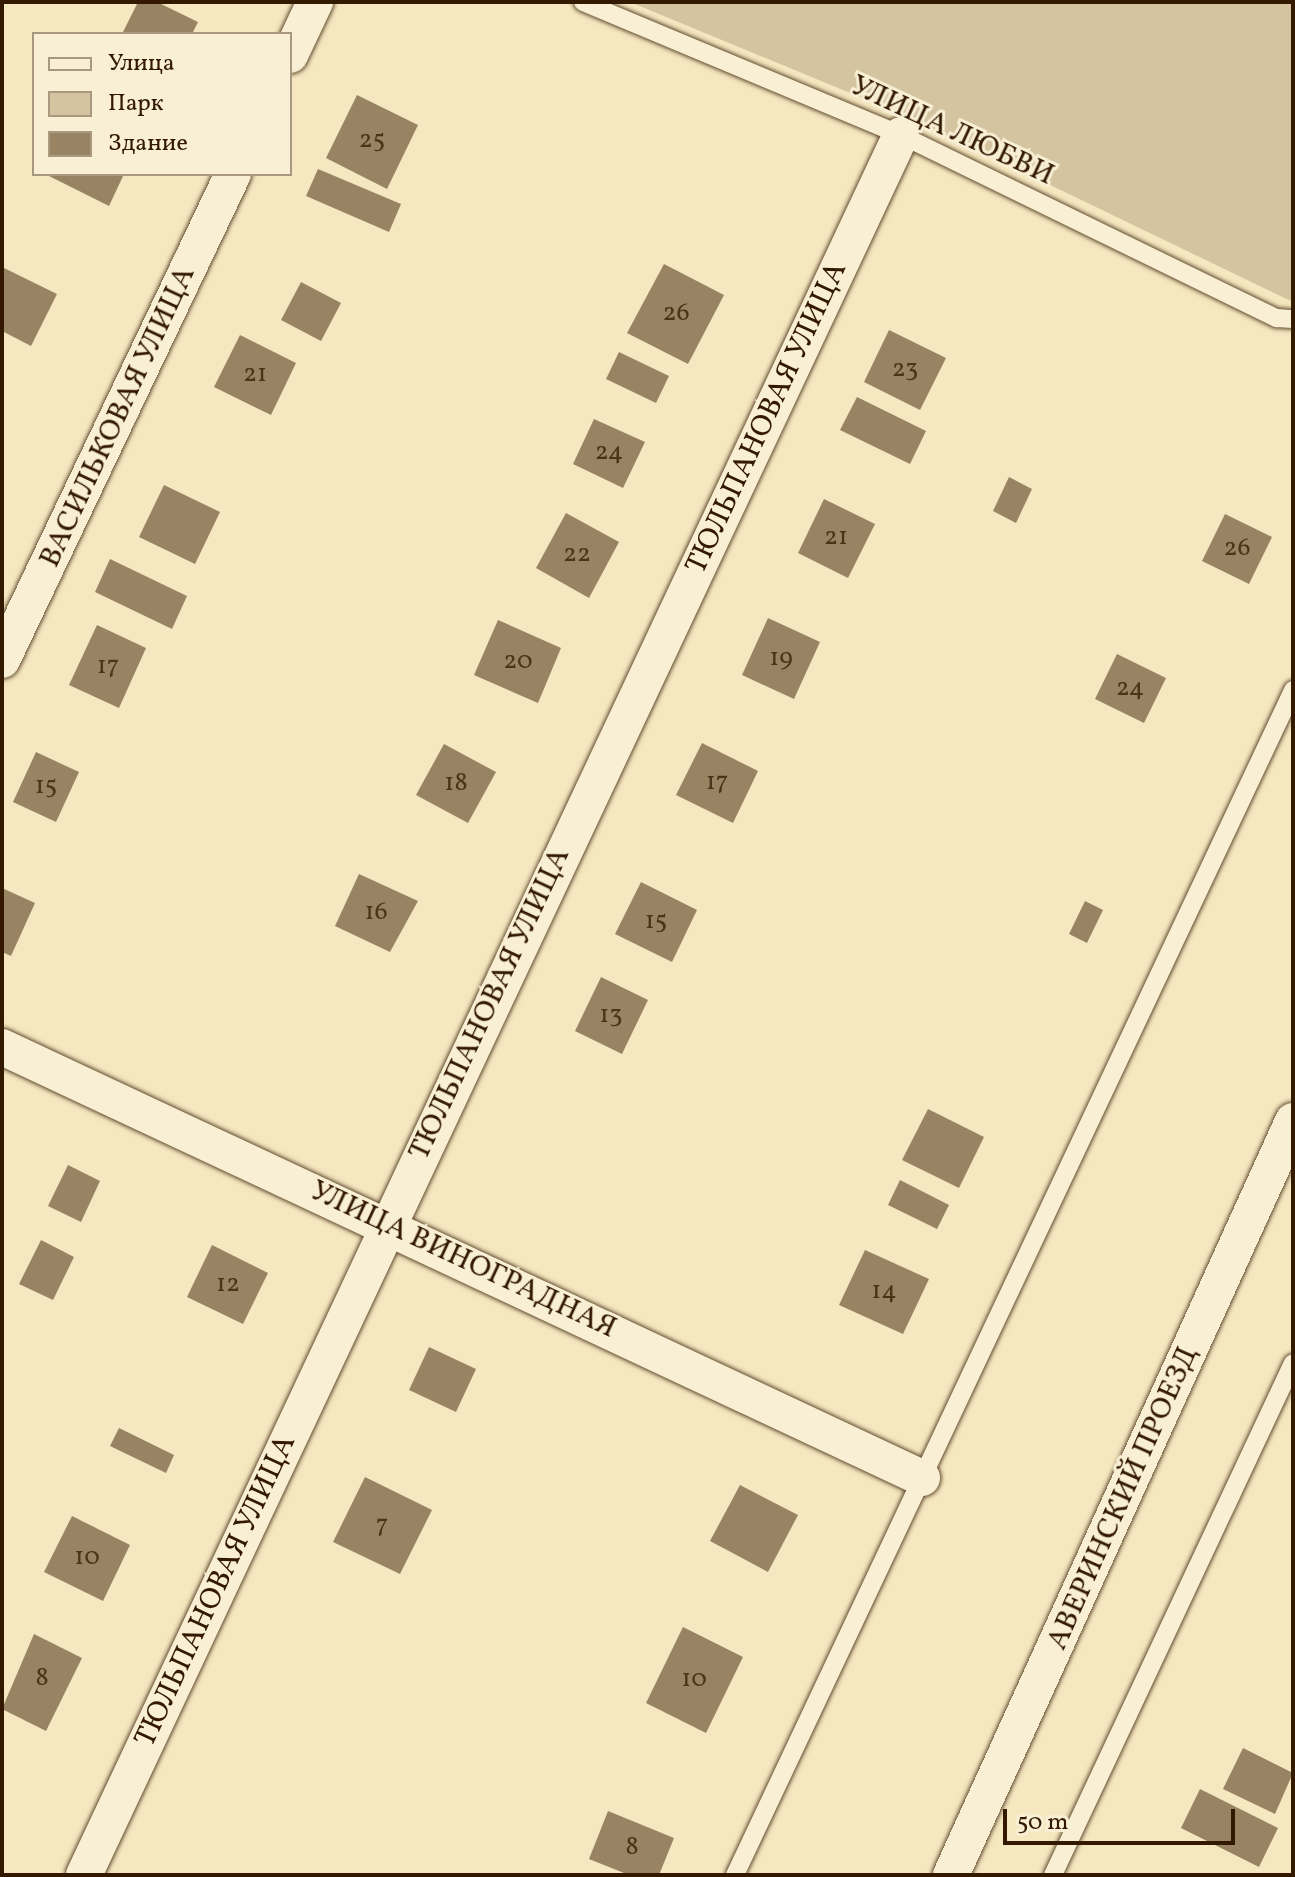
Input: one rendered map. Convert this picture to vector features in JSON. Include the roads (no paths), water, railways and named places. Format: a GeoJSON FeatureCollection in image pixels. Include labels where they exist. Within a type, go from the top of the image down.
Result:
{"type":"FeatureCollection","features":[{"type":"Feature","properties":{"kind":"street"},"geometry":{"type":"LineString","coordinates":[[292,51],[315,2]]}},
{"type":"Feature","properties":{"kind":"street","name":"ТЮЛЬПАНОВАЯ УЛИЦА"},"geometry":{"type":"LineString","coordinates":[[84,1875],[387,1223],[901,135]]}},
{"type":"Feature","properties":{"kind":"street","name":"ВАСИЛЬКОВАЯ УЛИЦА"},"geometry":{"type":"LineString","coordinates":[[2,660],[232,176]]}},
{"type":"Feature","properties":{"kind":"street","name":"УЛИЦА ВИНОГРАДНАЯ"},"geometry":{"type":"LineString","coordinates":[[2,1047],[387,1223],[922,1478]]}},
{"type":"Feature","properties":{"kind":"street","name":"АВЕРИНСКИЙ ПРОЕЗД"},"geometry":{"type":"LineString","coordinates":[[951,1875],[1293,1121]]}},
{"type":"Feature","properties":{"kind":"lane","name":"УЛИЦА ЛЮБВИ"},"geometry":{"type":"LineString","coordinates":[[583,2],[901,135],[1277,318],[1293,319]]}},
{"type":"Feature","properties":{"kind":"lane"},"geometry":{"type":"LineString","coordinates":[[735,1875],[1293,690]]}},
{"type":"Feature","properties":{"kind":"lane"},"geometry":{"type":"LineString","coordinates":[[1053,1875],[1293,1363]]}}]}
